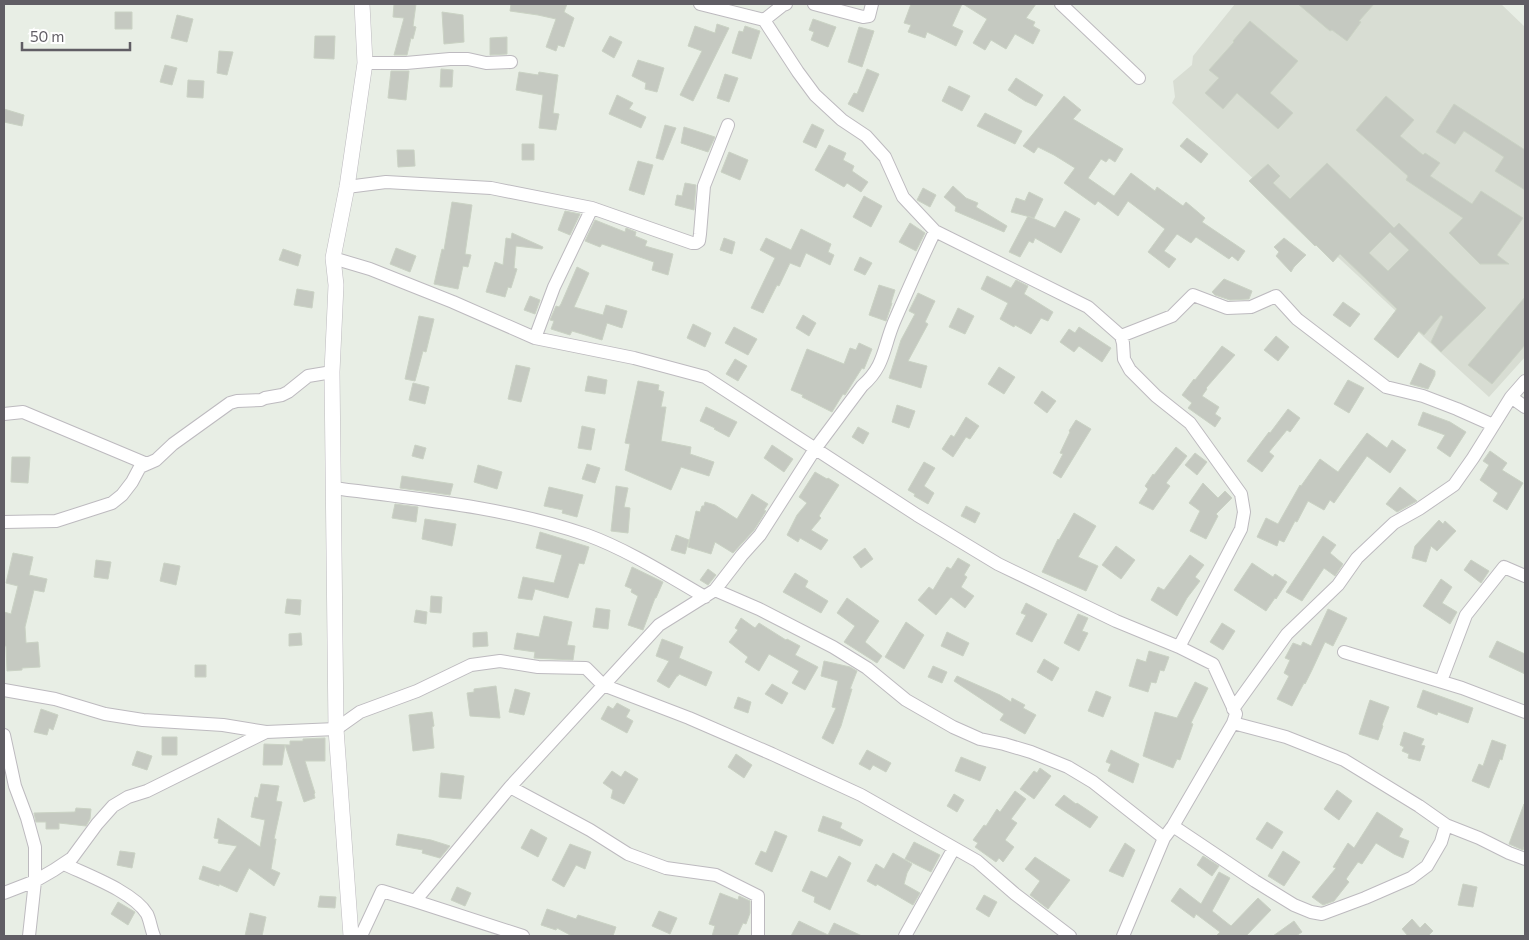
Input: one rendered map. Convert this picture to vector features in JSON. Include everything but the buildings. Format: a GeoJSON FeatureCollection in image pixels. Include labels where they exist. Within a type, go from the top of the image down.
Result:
{"type":"FeatureCollection","features":[{"type":"Feature","properties":{"kind":"street"},"geometry":{"type":"LineString","coordinates":[[351,936],[336,729],[332,372],[336,285],[333,258],[347,188],[365,63],[362,4]]}},
{"type":"Feature","properties":{"kind":"street"},"geometry":{"type":"LineString","coordinates":[[700,4],[764,20],[815,95],[842,120],[866,136],[885,157],[903,198],[934,231],[1088,306],[1121,336],[1124,359],[1130,370],[1156,396],[1190,423],[1241,494],[1244,512],[1241,529],[1179,647]]}},
{"type":"Feature","properties":{"kind":"street"},"geometry":{"type":"LineString","coordinates":[[764,20],[786,4]]}},
{"type":"Feature","properties":{"kind":"street"},"geometry":{"type":"LineString","coordinates":[[814,4],[863,17],[869,16],[872,4]]}},
{"type":"Feature","properties":{"kind":"street"},"geometry":{"type":"LineString","coordinates":[[1061,4],[1139,78]]}},
{"type":"Feature","properties":{"kind":"street"},"geometry":{"type":"LineString","coordinates":[[365,63],[406,63],[450,58],[486,63],[511,62]]}},
{"type":"Feature","properties":{"kind":"street"},"geometry":{"type":"LineString","coordinates":[[347,188],[386,182],[491,188],[592,208],[696,243],[699,241],[700,234],[704,186],[728,125]]}},
{"type":"Feature","properties":{"kind":"street"},"geometry":{"type":"LineString","coordinates":[[535,338],[554,287],[592,208]]}},
{"type":"Feature","properties":{"kind":"street"},"geometry":{"type":"LineString","coordinates":[[415,901],[510,787],[659,624],[710,594],[760,535],[815,449],[862,386],[871,379],[884,357],[890,330],[934,231]]}},
{"type":"Feature","properties":{"kind":"street"},"geometry":{"type":"LineString","coordinates":[[333,258],[379,273],[453,302],[535,338],[634,358],[705,377],[917,515],[998,564],[1116,621],[1179,647],[1213,664],[1236,714],[1233,723],[1173,826],[1164,838],[1123,936]]}},
{"type":"Feature","properties":{"kind":"street"},"geometry":{"type":"LineString","coordinates":[[1121,336],[1172,316],[1193,295],[1227,308],[1250,307],[1276,296],[1297,319],[1386,387],[1423,396],[1493,426]]}},
{"type":"Feature","properties":{"kind":"street"},"geometry":{"type":"LineString","coordinates":[[4,522],[56,521],[112,503],[122,495],[140,468],[156,460],[173,444],[230,403],[261,400],[282,395],[308,376],[332,372]]}},
{"type":"Feature","properties":{"kind":"street"},"geometry":{"type":"LineString","coordinates":[[1233,710],[1288,634],[1338,585],[1357,558],[1394,523],[1419,509],[1454,485],[1511,398],[1525,381]]}},
{"type":"Feature","properties":{"kind":"street"},"geometry":{"type":"LineString","coordinates":[[1511,398],[1525,407]]}},
{"type":"Feature","properties":{"kind":"street"},"geometry":{"type":"LineString","coordinates":[[4,414],[23,412],[147,464]]}},
{"type":"Feature","properties":{"kind":"street"},"geometry":{"type":"LineString","coordinates":[[334,488],[524,516],[588,536],[710,594],[759,609],[833,647],[867,668],[906,700],[953,727],[980,739],[1031,752],[1068,767],[1093,782],[1164,838]]}},
{"type":"Feature","properties":{"kind":"street"},"geometry":{"type":"LineString","coordinates":[[1441,681],[1466,615],[1504,567],[1525,576]]}},
{"type":"Feature","properties":{"kind":"street"},"geometry":{"type":"LineString","coordinates":[[1344,652],[1441,681],[1525,712]]}},
{"type":"Feature","properties":{"kind":"street"},"geometry":{"type":"LineString","coordinates":[[4,690],[55,699],[105,714],[143,720],[223,726],[266,732],[336,729],[360,712],[417,691],[471,665],[500,661],[538,667],[586,668],[603,685],[689,718],[861,795],[977,861],[1015,894],[1070,936]]}},
{"type":"Feature","properties":{"kind":"street"},"geometry":{"type":"LineString","coordinates":[[1233,723],[1286,737],[1344,760],[1419,806],[1446,825],[1525,859]]}},
{"type":"Feature","properties":{"kind":"street"},"geometry":{"type":"LineString","coordinates":[[4,893],[35,881],[72,858],[113,806],[266,732]]}},
{"type":"Feature","properties":{"kind":"street"},"geometry":{"type":"LineString","coordinates":[[4,735],[9,786],[32,834],[35,847],[35,881],[29,936]]}},
{"type":"Feature","properties":{"kind":"street"},"geometry":{"type":"LineString","coordinates":[[510,787],[590,830],[628,854],[666,868],[716,875],[758,896],[758,936]]}},
{"type":"Feature","properties":{"kind":"street"},"geometry":{"type":"LineString","coordinates":[[1173,826],[1294,905],[1322,914],[1411,878],[1428,866],[1442,842],[1446,825]]}},
{"type":"Feature","properties":{"kind":"street"},"geometry":{"type":"LineString","coordinates":[[905,936],[954,848]]}},
{"type":"Feature","properties":{"kind":"street"},"geometry":{"type":"LineString","coordinates":[[64,864],[120,891],[140,904],[148,916],[154,936]]}},
{"type":"Feature","properties":{"kind":"street"},"geometry":{"type":"LineString","coordinates":[[361,936],[382,892],[523,936]]}},
{"type":"Feature","properties":{"kind":"shaded area"},"geometry":{"type":"Polygon","coordinates":[[[1235,4],[1501,4],[1525,27],[1525,357],[1489,397],[1172,103],[1175,97],[1173,81],[1192,65],[1193,56],[1235,4]]]}}]}
